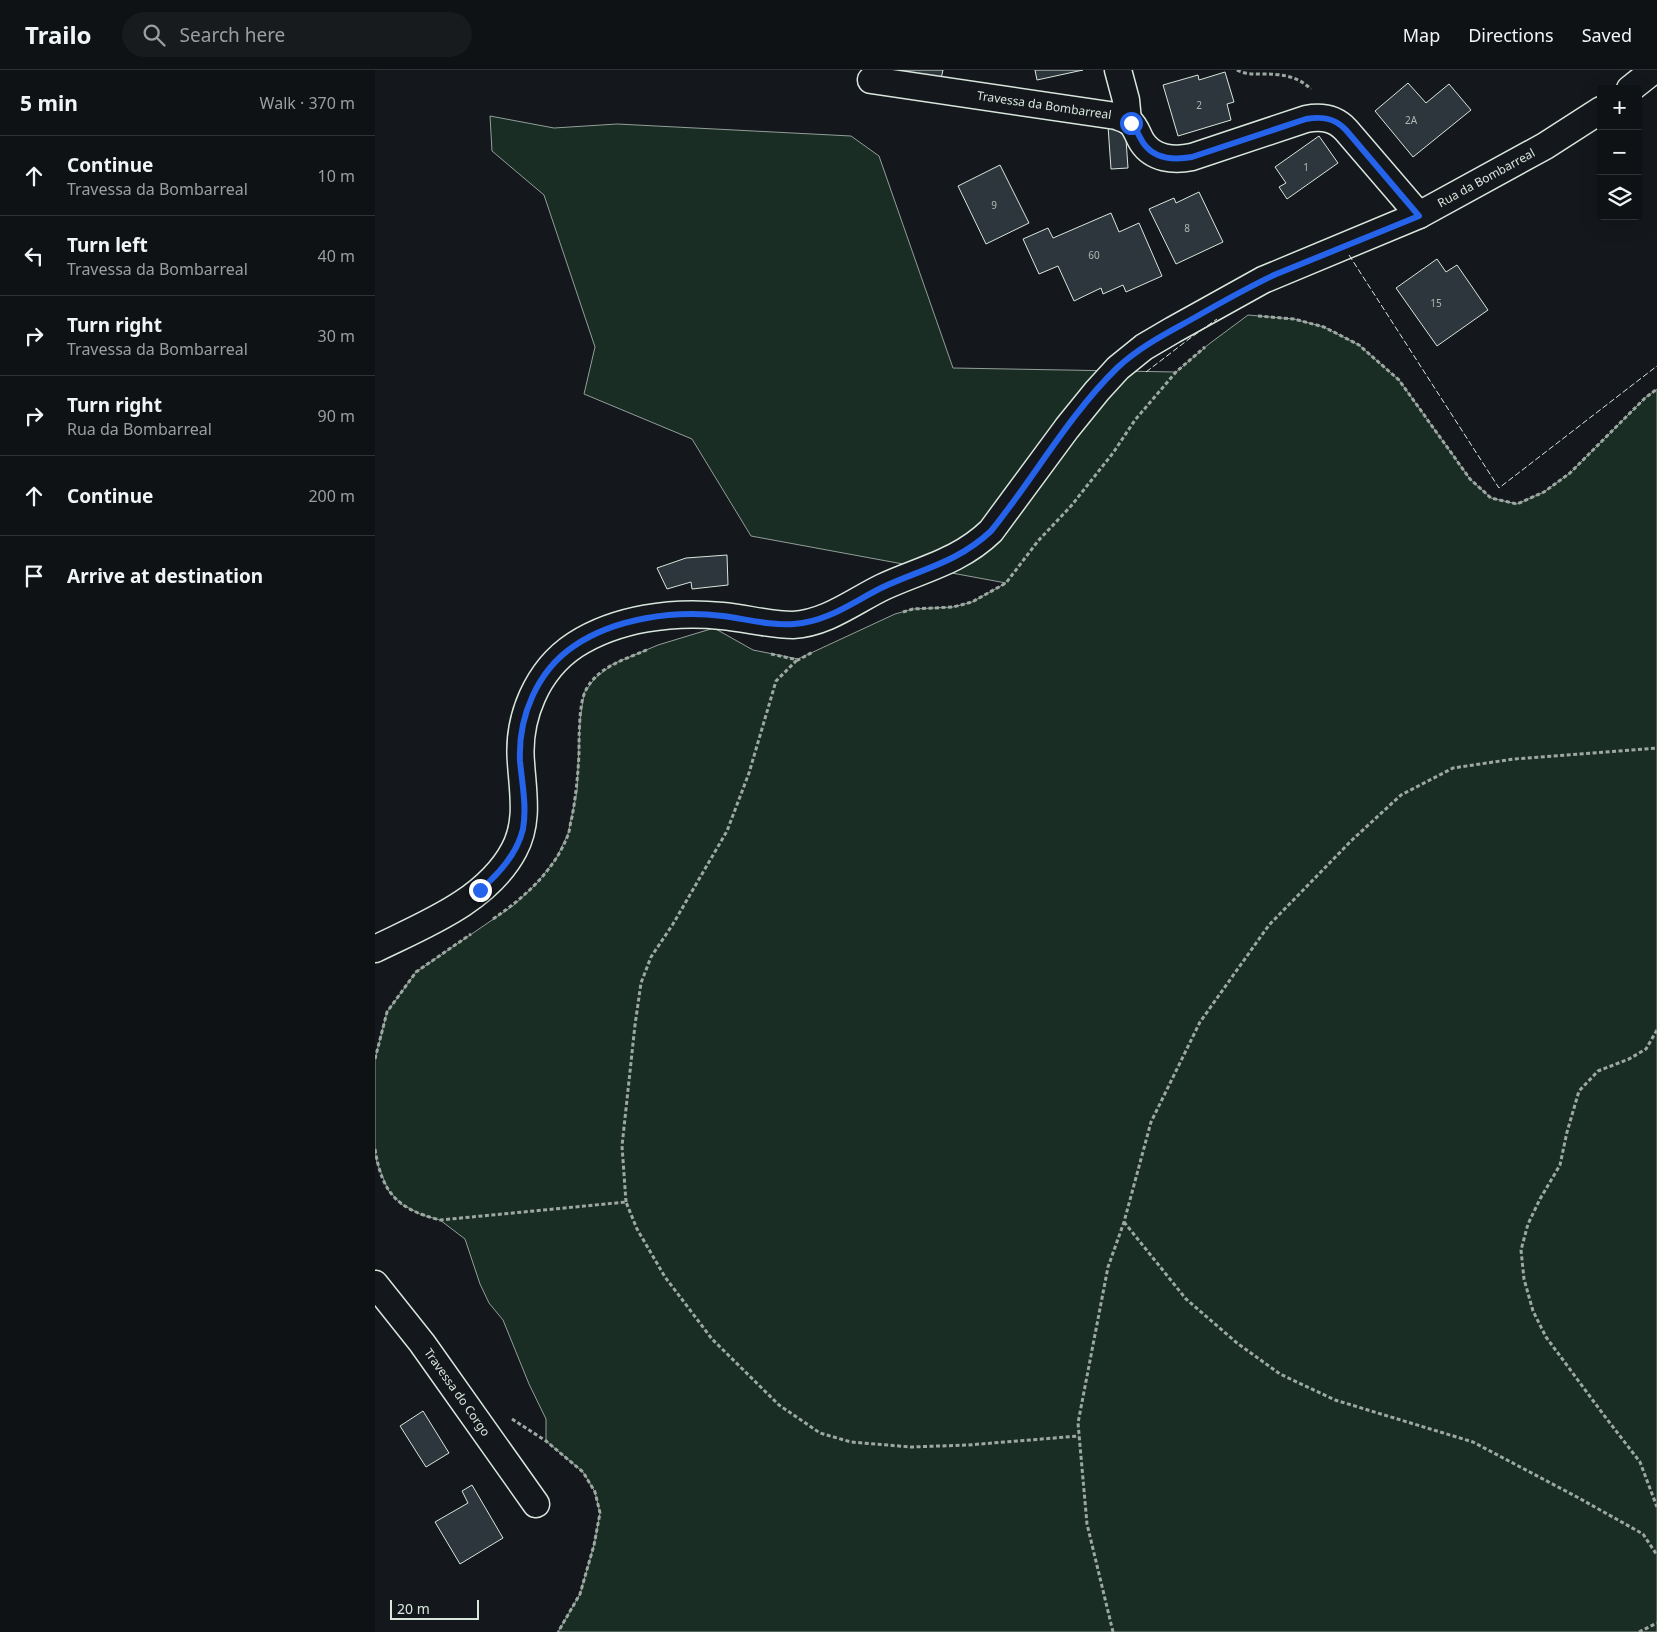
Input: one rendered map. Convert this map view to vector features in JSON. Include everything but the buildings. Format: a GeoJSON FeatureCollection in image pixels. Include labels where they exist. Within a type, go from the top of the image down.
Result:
{"type":"FeatureCollection","features":[{"type":"Feature","properties":{"kind":"street"},"geometry":{"type":"LineString","coordinates":[[1118,70],[1126,100],[1128,121],[1134,125],[1147,148],[1158,155],[1172,159],[1192,157],[1306,119],[1320,117],[1332,119],[1346,130],[1419,216]]}},
{"type":"Feature","properties":{"kind":"street"},"geometry":{"type":"LineString","coordinates":[[1635,85],[1654,70]]}},
{"type":"Feature","properties":{"kind":"street","name":"Travessa da Bombarreal"},"geometry":{"type":"LineString","coordinates":[[871,80],[1116,116],[1128,121]]}},
{"type":"Feature","properties":{"kind":"street","name":"Rua da Bombarreal"},"geometry":{"type":"LineString","coordinates":[[375,949],[423,926],[468,898],[491,881],[514,850],[524,820],[520,748],[523,724],[538,685],[554,662],[574,646],[599,633],[631,622],[663,616],[709,615],[793,625],[812,622],[895,582],[954,558],[978,543],[991,531],[1088,402],[1118,368],[1158,338],[1274,275],[1419,216],[1545,146],[1597,113]]}},
{"type":"Feature","properties":{"kind":"street","name":"Travessa do Corgo"},"geometry":{"type":"LineString","coordinates":[[375,1284],[422,1343],[535,1504]]}},
{"type":"Feature","properties":{"kind":"path"},"geometry":{"type":"LineString","coordinates":[[1237,70],[1248,74],[1285,75],[1297,78],[1315,93],[1332,119]]}},
{"type":"Feature","properties":{"kind":"path"},"geometry":{"type":"LineString","coordinates":[[1257,316],[1293,319],[1324,327],[1359,345],[1399,380],[1471,479],[1491,498],[1517,504],[1544,492],[1570,473],[1645,398],[1657,389]]}},
{"type":"Feature","properties":{"kind":"path"},"geometry":{"type":"LineString","coordinates":[[895,614],[913,609],[953,607],[972,602],[1006,583],[1038,541],[1071,506],[1113,453],[1135,420],[1176,372],[1209,344]]}},
{"type":"Feature","properties":{"kind":"path"},"geometry":{"type":"LineString","coordinates":[[489,922],[514,905],[537,883],[556,859],[568,834],[577,791],[580,720],[584,693],[595,678],[613,664],[649,649]]}},
{"type":"Feature","properties":{"kind":"path"},"geometry":{"type":"LineString","coordinates":[[815,651],[798,660],[776,681],[749,773],[727,831],[673,924],[651,957],[641,983],[622,1146],[626,1202],[637,1229],[665,1277],[712,1339],[779,1405],[820,1433],[851,1442],[911,1447],[968,1445],[1079,1436]]}},
{"type":"Feature","properties":{"kind":"path"},"geometry":{"type":"LineString","coordinates":[[762,652],[798,660]]}},
{"type":"Feature","properties":{"kind":"path"},"geometry":{"type":"LineString","coordinates":[[1113,1632],[1087,1524],[1078,1423],[1108,1267],[1124,1222],[1151,1122],[1200,1022],[1269,925],[1352,840],[1401,795],[1453,768],[1514,759],[1657,748]]}},
{"type":"Feature","properties":{"kind":"path"},"geometry":{"type":"LineString","coordinates":[[375,1059],[387,1012],[416,972],[473,933]]}},
{"type":"Feature","properties":{"kind":"path"},"geometry":{"type":"LineString","coordinates":[[1657,1030],[1646,1049],[1629,1059],[1598,1071],[1579,1091],[1567,1132],[1561,1165],[1540,1199],[1529,1224],[1521,1250],[1524,1279],[1533,1311],[1546,1337],[1640,1462],[1657,1507]]}},
{"type":"Feature","properties":{"kind":"path"},"geometry":{"type":"LineString","coordinates":[[375,1149],[377,1163],[388,1190],[401,1204],[422,1215],[440,1220],[626,1202]]}},
{"type":"Feature","properties":{"kind":"path"},"geometry":{"type":"LineString","coordinates":[[1124,1222],[1186,1298],[1237,1343],[1280,1374],[1335,1400],[1473,1442],[1643,1534],[1657,1555]]}},
{"type":"Feature","properties":{"kind":"path"},"geometry":{"type":"LineString","coordinates":[[1639,1632],[1657,1623]]}},
{"type":"Feature","properties":{"kind":"green space"},"geometry":{"type":"Polygon","coordinates":[[[490,116],[554,128],[617,124],[851,136],[879,156],[953,368],[1176,372],[1248,315],[1294,319],[1324,327],[1359,345],[1399,380],[1470,479],[1491,498],[1517,504],[1544,492],[1570,473],[1645,398],[1657,389],[1657,1632],[558,1632],[580,1594],[594,1545],[600,1513],[595,1492],[583,1472],[546,1441],[546,1419],[529,1384],[503,1320],[489,1303],[480,1284],[465,1239],[440,1220],[422,1215],[401,1204],[388,1190],[377,1163],[375,1149],[375,1059],[387,1012],[416,972],[514,905],[537,883],[556,859],[568,834],[577,791],[580,720],[584,693],[595,678],[613,664],[658,645],[714,628],[753,650],[798,659],[895,614],[913,609],[953,607],[972,602],[1006,583],[751,536],[692,439],[584,394],[595,347],[544,195],[492,151],[490,116]]]}},
{"type":"Feature","properties":{"kind":"fence"},"geometry":{"type":"LineString","coordinates":[[1349,255],[1499,488],[1657,366]]}},
{"type":"Feature","properties":{"kind":"fence"},"geometry":{"type":"LineString","coordinates":[[1146,372],[1217,319]]}},
{"type":"Feature","properties":{"kind":"route"},"geometry":{"type":"LineString","coordinates":[[480,890],[491,881],[507,861],[519,840],[522,830],[524,801],[520,748],[523,724],[531,699],[554,662],[574,646],[615,627],[663,616],[694,614],[779,624],[793,625],[806,623],[829,616],[879,589],[962,554],[978,543],[1001,519],[1056,442],[1107,379],[1144,347],[1253,285],[1419,216],[1346,130],[1332,119],[1320,117],[1306,119],[1192,157],[1172,159],[1158,155],[1147,148],[1131,123]]}}]}
